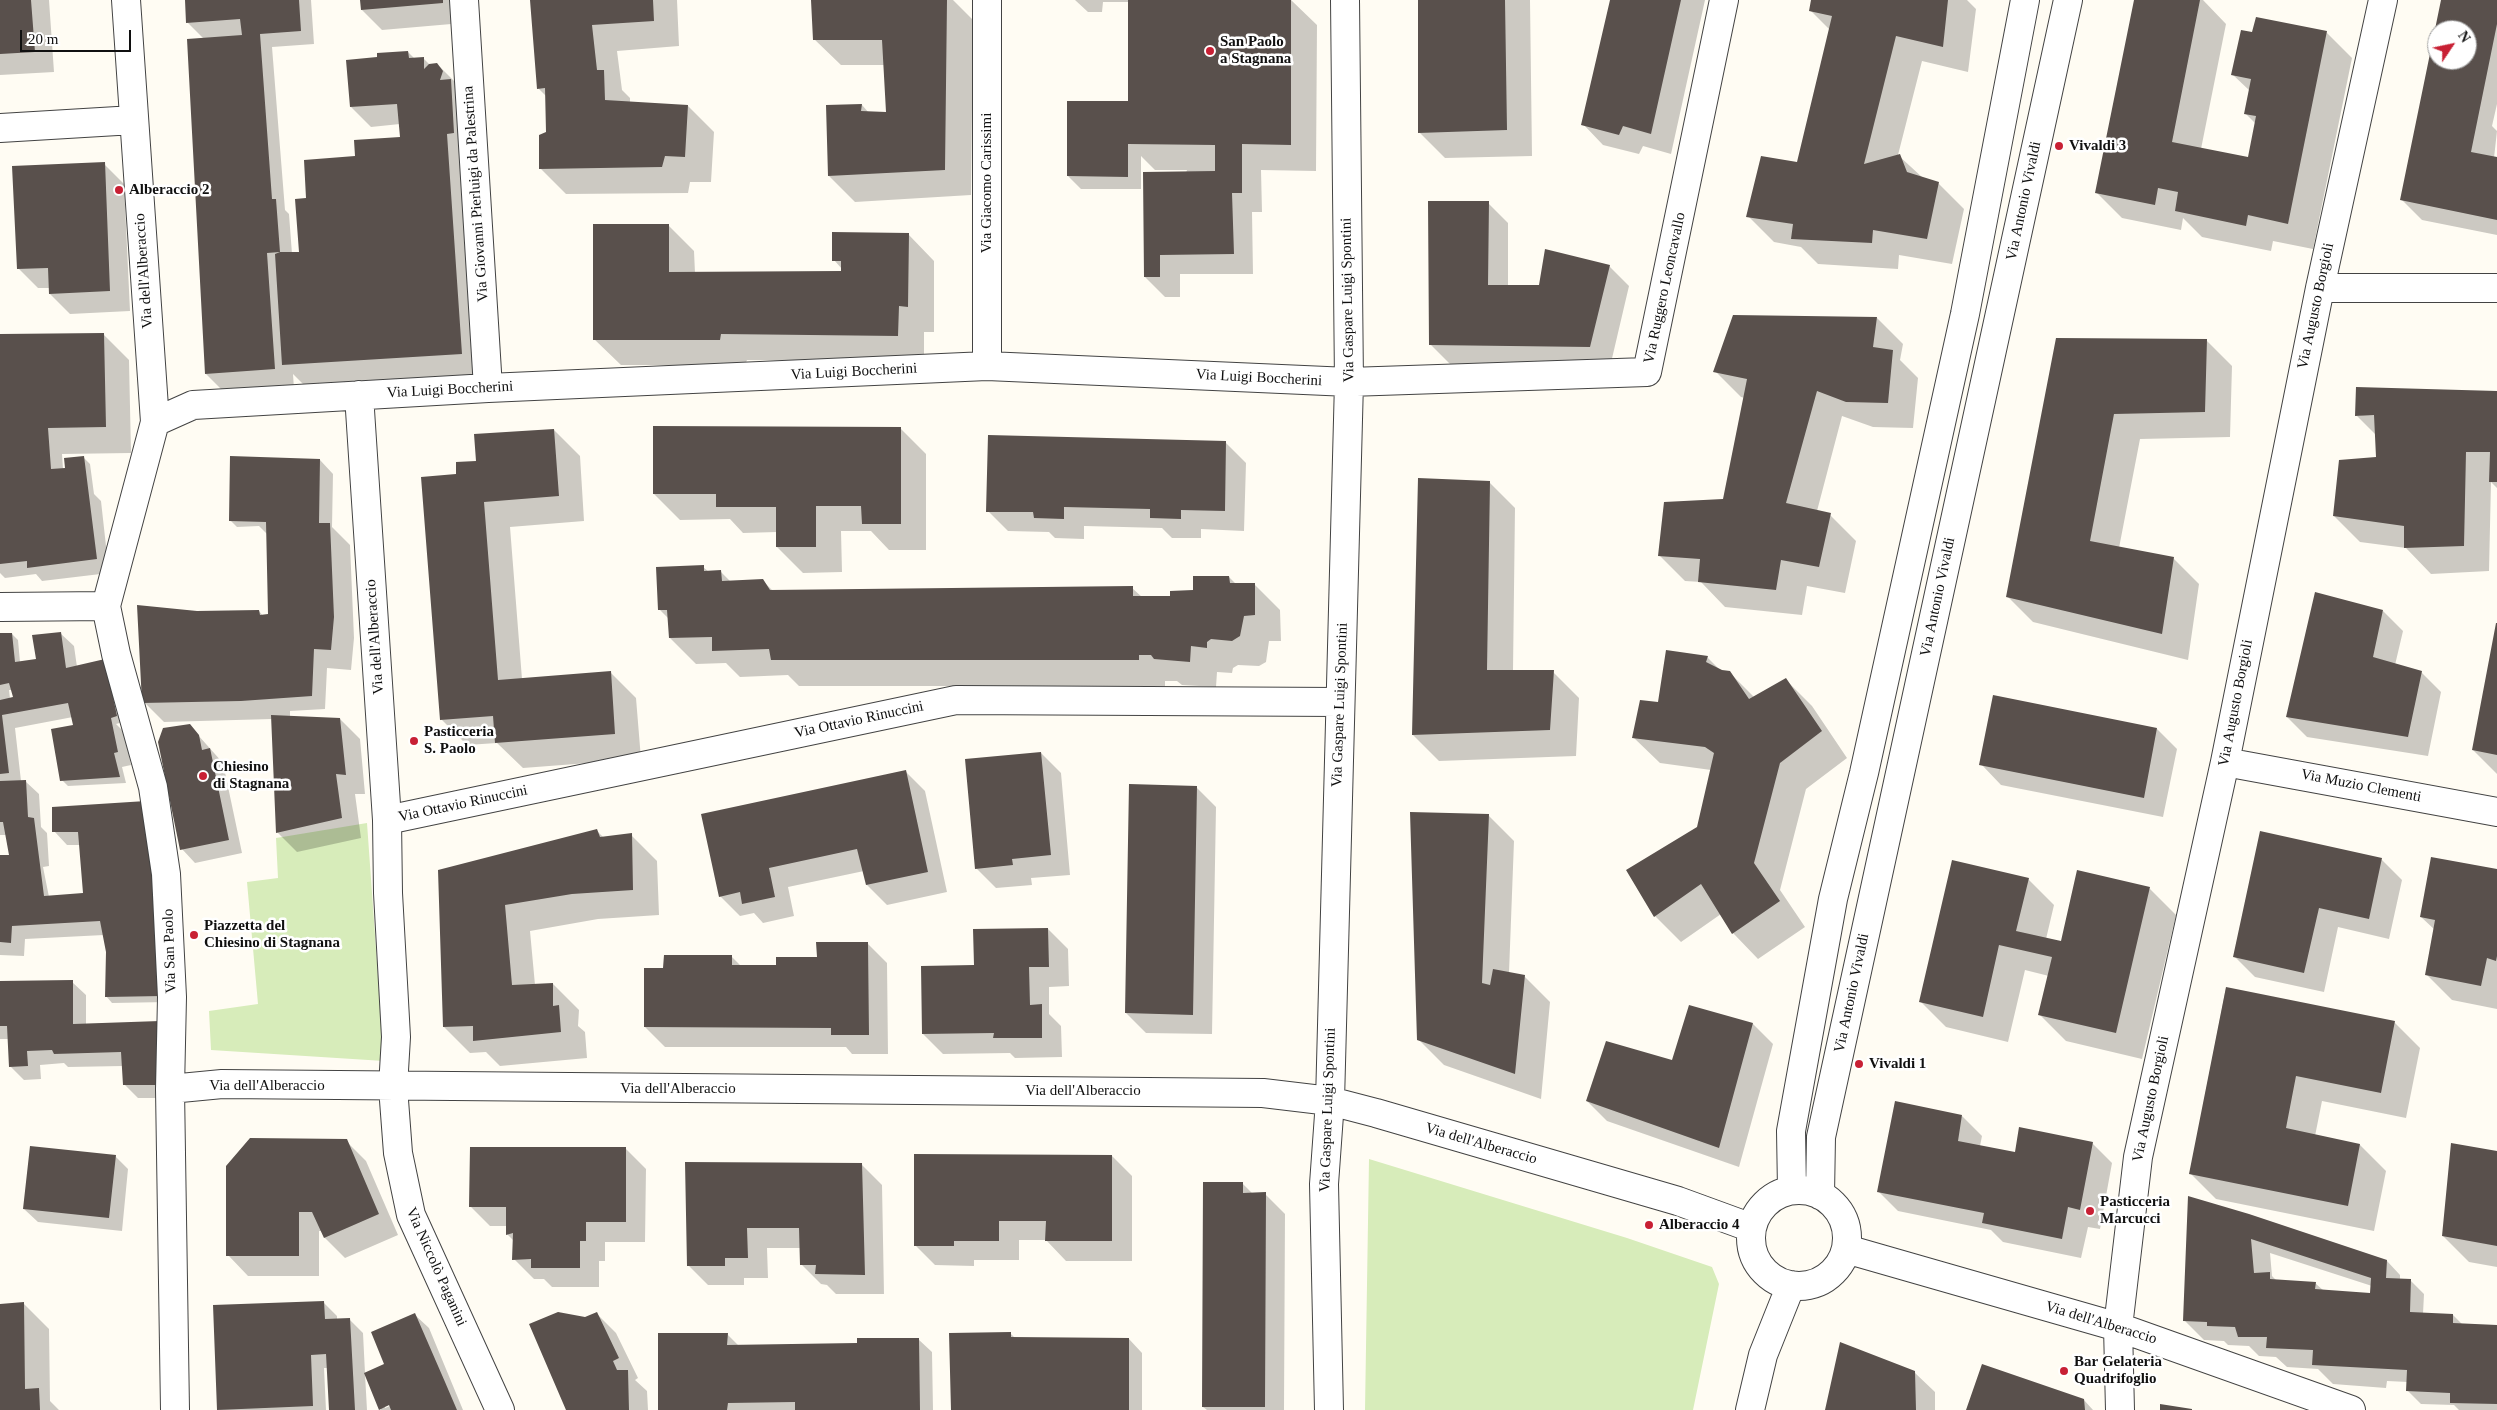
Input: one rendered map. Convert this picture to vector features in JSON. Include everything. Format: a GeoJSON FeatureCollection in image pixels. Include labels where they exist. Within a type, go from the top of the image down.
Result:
{"type":"FeatureCollection","features":[{"type":"Feature","properties":{"kind":"street","name":"Via dell'Alberaccio"},"geometry":{"type":"LineString","coordinates":[[106,606],[155,422],[126,0]]}},
{"type":"Feature","properties":{"kind":"street","name":"Via Giovanni Pierluigi da Palestrina"},"geometry":{"type":"LineString","coordinates":[[464,0],[488,388]]}},
{"type":"Feature","properties":{"kind":"street","name":"Via Giacomo Carissimi"},"geometry":{"type":"LineString","coordinates":[[987,0],[987,366]]}},
{"type":"Feature","properties":{"kind":"street","name":"Via Gaspare Luigi Spontini"},"geometry":{"type":"LineString","coordinates":[[1329,1410],[1324,1184],[1330,1101],[1349,382],[1345,0]]}},
{"type":"Feature","properties":{"kind":"street","name":"Via Ruggero Leoncavallo"},"geometry":{"type":"LineString","coordinates":[[1349,382],[1647,372],[1724,0]]}},
{"type":"Feature","properties":{"kind":"street"},"geometry":{"type":"LineString","coordinates":[[1792,1190],[1791,1131],[1833,899],[1864,773],[1965,314],[2025,0]]}},
{"type":"Feature","properties":{"kind":"street","name":"Via Antonio Vivaldi"},"geometry":{"type":"LineString","coordinates":[[1820,1195],[1821,1137],[2068,0]]}},
{"type":"Feature","properties":{"kind":"street","name":"Via Augusto Borgioli"},"geometry":{"type":"LineString","coordinates":[[2120,1410],[2118,1327],[2138,1157],[2224,762],[2320,288],[2383,0]]}},
{"type":"Feature","properties":{"kind":"street"},"geometry":{"type":"LineString","coordinates":[[0,128],[134,120]]}},
{"type":"Feature","properties":{"kind":"street"},"geometry":{"type":"LineString","coordinates":[[2320,288],[2497,288]]}},
{"type":"Feature","properties":{"kind":"street","name":"Via Luigi Boccherini"},"geometry":{"type":"LineString","coordinates":[[359,395],[987,366],[1349,382]]}},
{"type":"Feature","properties":{"kind":"street","name":"Via dell'Alberaccio"},"geometry":{"type":"LineString","coordinates":[[359,395],[387,820],[388,893],[396,1037],[393,1087]]}},
{"type":"Feature","properties":{"kind":"street"},"geometry":{"type":"LineString","coordinates":[[155,422],[193,405],[359,395]]}},
{"type":"Feature","properties":{"kind":"street"},"geometry":{"type":"LineString","coordinates":[[0,607],[106,606]]}},
{"type":"Feature","properties":{"kind":"street","name":"Via San Paolo"},"geometry":{"type":"LineString","coordinates":[[106,606],[116,654],[153,787],[160,821],[166,874],[170,944],[170,1089],[175,1410]]}},
{"type":"Feature","properties":{"kind":"street","name":"Via Ottavio Rinuccini"},"geometry":{"type":"LineString","coordinates":[[387,820],[956,700],[1340,702]]}},
{"type":"Feature","properties":{"kind":"street","name":"Via Muzio Clementi"},"geometry":{"type":"LineString","coordinates":[[2224,762],[2497,812]]}},
{"type":"Feature","properties":{"kind":"street","name":"Via dell'Alberaccio"},"geometry":{"type":"LineString","coordinates":[[170,1089],[222,1084],[393,1087],[1263,1093],[1330,1101],[1678,1202],[1752,1228]]}},
{"type":"Feature","properties":{"kind":"street","name":"Via Niccolò Paganini"},"geometry":{"type":"LineString","coordinates":[[393,1087],[398,1153],[411,1215],[500,1410]]}},
{"type":"Feature","properties":{"kind":"street"},"geometry":{"type":"LineString","coordinates":[[1792,1190],[1804,1190],[1820,1195],[1835,1206],[1844,1221],[1847,1232],[1846,1249],[1836,1267],[1824,1279],[1808,1285],[1792,1285],[1775,1279],[1762,1268],[1752,1245],[1752,1228],[1755,1219],[1764,1205],[1776,1196],[1792,1190]]}},
{"type":"Feature","properties":{"kind":"street","name":"Via dell'Alberaccio"},"geometry":{"type":"LineString","coordinates":[[1846,1249],[2118,1327],[2351,1410]]}},
{"type":"Feature","properties":{"kind":"street"},"geometry":{"type":"LineString","coordinates":[[1750,1410],[1763,1355],[1792,1285]]}},
{"type":"Feature","properties":{"kind":"green space"},"geometry":{"type":"Polygon","coordinates":[[[367,823],[384,1061],[211,1050],[209,1011],[258,1004],[247,882],[278,878],[276,838],[367,823]]]}},
{"type":"Feature","properties":{"kind":"green space"},"geometry":{"type":"Polygon","coordinates":[[[1369,1159],[1627,1238],[1712,1267],[1719,1284],[1693,1410],[1365,1410],[1369,1159]]]}},
{"type":"Feature","properties":{"kind":"building"},"geometry":{"type":"Polygon","coordinates":[[[0,0],[31,0],[35,52],[0,54],[0,0]]]}},
{"type":"Feature","properties":{"kind":"building"},"geometry":{"type":"Polygon","coordinates":[[[185,0],[299,0],[301,31],[260,34],[272,199],[276,199],[280,252],[267,253],[275,369],[205,374],[187,39],[242,35],[240,19],[186,23],[185,0]]]}},
{"type":"Feature","properties":{"kind":"building"},"geometry":{"type":"Polygon","coordinates":[[[360,0],[443,0],[443,3],[361,10],[360,0]]]}},
{"type":"Feature","properties":{"kind":"building"},"geometry":{"type":"Polygon","coordinates":[[[530,0],[653,0],[654,21],[592,25],[597,70],[604,70],[605,100],[688,105],[685,157],[665,156],[662,167],[539,169],[539,135],[546,132],[545,88],[537,89],[530,0]]]}},
{"type":"Feature","properties":{"kind":"building"},"geometry":{"type":"Polygon","coordinates":[[[811,0],[947,0],[945,170],[828,176],[826,105],[862,104],[861,111],[886,112],[882,40],[813,40],[811,0]]]}},
{"type":"Feature","properties":{"kind":"building","name":"San Paolo a Stagnana"},"geometry":{"type":"Polygon","coordinates":[[[1128,0],[1291,0],[1291,145],[1242,144],[1242,193],[1232,193],[1234,254],[1160,255],[1160,277],[1144,277],[1143,172],[1215,171],[1215,145],[1128,144],[1128,177],[1067,176],[1067,101],[1128,101],[1128,0]]]}},
{"type":"Feature","properties":{"kind":"building"},"geometry":{"type":"Polygon","coordinates":[[[1418,0],[1505,0],[1507,130],[1418,133],[1418,0]]]}},
{"type":"Feature","properties":{"kind":"building"},"geometry":{"type":"Polygon","coordinates":[[[1610,0],[1681,0],[1651,134],[1623,126],[1619,135],[1581,125],[1610,0]]]}},
{"type":"Feature","properties":{"kind":"building"},"geometry":{"type":"Polygon","coordinates":[[[1811,0],[1948,0],[1943,47],[1896,36],[1864,164],[1900,154],[1907,172],[1939,182],[1927,239],[1873,230],[1872,243],[1791,239],[1793,224],[1746,217],[1761,156],[1797,162],[1832,16],[1809,11],[1811,0]]]}},
{"type":"Feature","properties":{"kind":"building"},"geometry":{"type":"Polygon","coordinates":[[[2134,0],[2200,0],[2172,142],[2248,157],[2256,116],[2244,114],[2251,79],[2231,75],[2241,30],[2252,32],[2256,17],[2327,31],[2288,224],[2248,215],[2246,226],[2175,211],[2178,192],[2158,188],[2155,205],[2095,193],[2134,0]]]}},
{"type":"Feature","properties":{"kind":"building"},"geometry":{"type":"Polygon","coordinates":[[[2441,0],[2497,0],[2497,24],[2471,152],[2497,157],[2497,220],[2400,200],[2427,68],[2427,70],[2477,70],[2477,20],[2437,20],[2441,0]]]}},
{"type":"Feature","properties":{"kind":"building"},"geometry":{"type":"Polygon","coordinates":[[[408,51],[409,58],[424,57],[424,69],[429,64],[437,63],[443,71],[440,80],[451,79],[454,133],[447,134],[462,354],[282,365],[275,254],[280,252],[299,252],[295,199],[306,198],[304,160],[355,156],[354,140],[400,137],[397,104],[350,107],[346,60],[377,57],[377,53],[408,51]]]}},
{"type":"Feature","properties":{"kind":"building"},"geometry":{"type":"Polygon","coordinates":[[[105,162],[110,291],[49,294],[48,268],[17,269],[12,166],[105,162]]]}},
{"type":"Feature","properties":{"kind":"building"},"geometry":{"type":"Polygon","coordinates":[[[1428,201],[1489,201],[1488,285],[1539,285],[1545,249],[1610,265],[1590,347],[1429,345],[1428,201]]]}},
{"type":"Feature","properties":{"kind":"building"},"geometry":{"type":"Polygon","coordinates":[[[593,224],[669,224],[669,272],[841,271],[841,261],[832,261],[832,232],[909,233],[908,307],[899,306],[898,336],[721,334],[720,340],[593,340],[593,224]]]}},
{"type":"Feature","properties":{"kind":"building"},"geometry":{"type":"Polygon","coordinates":[[[1733,315],[1877,317],[1873,347],[1893,350],[1888,403],[1846,402],[1817,391],[1786,503],[1831,513],[1819,567],[1781,560],[1776,590],[1698,582],[1700,559],[1658,556],[1664,502],[1723,499],[1747,379],[1713,372],[1733,315]]]}},
{"type":"Feature","properties":{"kind":"building"},"geometry":{"type":"Polygon","coordinates":[[[104,333],[106,427],[48,428],[51,469],[65,468],[64,458],[84,456],[97,559],[27,568],[27,561],[0,564],[0,334],[104,333]]]}},
{"type":"Feature","properties":{"kind":"building"},"geometry":{"type":"Polygon","coordinates":[[[2056,338],[2207,339],[2205,412],[2114,414],[2090,541],[2174,557],[2162,634],[2006,597],[2056,338]]]}},
{"type":"Feature","properties":{"kind":"building"},"geometry":{"type":"Polygon","coordinates":[[[2356,387],[2497,391],[2497,482],[2489,482],[2490,452],[2466,452],[2464,546],[2404,548],[2404,526],[2333,516],[2339,460],[2376,457],[2374,415],[2355,416],[2356,387]]]}},
{"type":"Feature","properties":{"kind":"building"},"geometry":{"type":"Polygon","coordinates":[[[653,426],[901,427],[901,524],[862,524],[861,506],[816,506],[816,547],[776,547],[776,507],[716,507],[716,494],[653,494],[653,426]]]}},
{"type":"Feature","properties":{"kind":"building"},"geometry":{"type":"Polygon","coordinates":[[[554,429],[559,496],[484,502],[498,680],[611,671],[615,734],[495,743],[493,716],[440,720],[421,477],[456,474],[456,462],[476,461],[474,434],[554,429]]]}},
{"type":"Feature","properties":{"kind":"building"},"geometry":{"type":"Polygon","coordinates":[[[988,435],[1226,441],[1225,511],[1181,510],[1181,519],[1150,518],[1150,509],[1064,507],[1064,519],[1034,518],[1033,512],[986,512],[988,435]]]}},
{"type":"Feature","properties":{"kind":"building"},"geometry":{"type":"Polygon","coordinates":[[[230,456],[320,459],[319,523],[330,523],[334,617],[331,650],[314,649],[312,696],[241,701],[142,703],[137,605],[197,611],[259,610],[260,615],[268,614],[266,522],[229,521],[230,456]]]}},
{"type":"Feature","properties":{"kind":"building"},"geometry":{"type":"Polygon","coordinates":[[[1418,478],[1490,481],[1487,670],[1554,670],[1550,730],[1412,735],[1418,478]]]}},
{"type":"Feature","properties":{"kind":"building"},"geometry":{"type":"Polygon","coordinates":[[[704,565],[704,571],[721,570],[722,581],[763,579],[770,590],[1133,586],[1133,596],[1170,596],[1170,591],[1193,590],[1193,576],[1229,576],[1230,583],[1255,583],[1255,615],[1244,616],[1240,636],[1232,641],[1211,639],[1207,642],[1207,648],[1191,646],[1190,662],[1154,659],[1151,655],[1139,655],[1139,660],[771,660],[769,649],[712,651],[712,637],[669,638],[667,610],[658,610],[656,567],[704,565]]]}},
{"type":"Feature","properties":{"kind":"building"},"geometry":{"type":"Polygon","coordinates":[[[2315,592],[2383,610],[2373,657],[2422,671],[2408,737],[2286,717],[2315,592]]]}},
{"type":"Feature","properties":{"kind":"building"},"geometry":{"type":"Polygon","coordinates":[[[2497,623],[2497,755],[2472,750],[2497,623]]]}},
{"type":"Feature","properties":{"kind":"building"},"geometry":{"type":"Polygon","coordinates":[[[61,632],[66,668],[105,659],[117,716],[111,718],[118,752],[114,753],[120,777],[60,781],[51,729],[73,725],[68,703],[2,715],[9,773],[0,774],[0,700],[13,697],[9,683],[0,685],[0,633],[12,633],[15,662],[36,659],[32,635],[61,632]]]}},
{"type":"Feature","properties":{"kind":"building"},"geometry":{"type":"Polygon","coordinates":[[[1666,650],[1708,656],[1706,662],[1722,670],[1730,671],[1749,699],[1786,678],[1822,731],[1780,763],[1754,863],[1780,901],[1732,934],[1701,884],[1654,917],[1626,870],[1697,827],[1714,753],[1705,747],[1632,738],[1640,700],[1658,702],[1666,650]]]}},
{"type":"Feature","properties":{"kind":"building"},"geometry":{"type":"Polygon","coordinates":[[[1993,695],[2157,728],[2144,798],[1979,765],[1993,695]]]}},
{"type":"Feature","properties":{"kind":"building"},"geometry":{"type":"Polygon","coordinates":[[[271,715],[340,718],[346,775],[336,774],[342,818],[276,833],[271,715]]]}},
{"type":"Feature","properties":{"kind":"building"},"geometry":{"type":"Polygon","coordinates":[[[190,724],[199,735],[202,750],[210,748],[229,840],[180,850],[158,742],[163,728],[190,724]]]}},
{"type":"Feature","properties":{"kind":"building"},"geometry":{"type":"Polygon","coordinates":[[[1041,752],[1051,855],[1012,859],[1013,865],[975,869],[965,759],[1041,752]]]}},
{"type":"Feature","properties":{"kind":"building"},"geometry":{"type":"Polygon","coordinates":[[[906,770],[928,872],[866,885],[857,849],[769,868],[775,897],[742,904],[740,892],[719,897],[701,814],[906,770]]]}},
{"type":"Feature","properties":{"kind":"building"},"geometry":{"type":"Polygon","coordinates":[[[26,780],[28,817],[34,818],[44,896],[83,893],[78,832],[52,832],[52,807],[146,801],[162,996],[105,997],[106,952],[100,921],[12,926],[11,943],[0,942],[0,855],[9,855],[3,822],[0,822],[0,781],[26,780]]]}},
{"type":"Feature","properties":{"kind":"building"},"geometry":{"type":"Polygon","coordinates":[[[1129,784],[1197,786],[1193,1015],[1125,1013],[1129,784]]]}},
{"type":"Feature","properties":{"kind":"building"},"geometry":{"type":"Polygon","coordinates":[[[1410,812],[1489,814],[1482,983],[1490,985],[1493,969],[1525,975],[1515,1074],[1417,1040],[1410,812]]]}},
{"type":"Feature","properties":{"kind":"building"},"geometry":{"type":"Polygon","coordinates":[[[597,829],[600,837],[632,833],[633,890],[572,894],[505,905],[512,985],[553,983],[553,1006],[559,1005],[561,1032],[473,1041],[473,1026],[443,1027],[438,870],[597,829]]]}},
{"type":"Feature","properties":{"kind":"building"},"geometry":{"type":"Polygon","coordinates":[[[2260,831],[2382,858],[2369,919],[2319,908],[2304,973],[2233,957],[2260,831]]]}},
{"type":"Feature","properties":{"kind":"building"},"geometry":{"type":"Polygon","coordinates":[[[2431,857],[2497,869],[2497,956],[2496,961],[2487,958],[2481,986],[2425,975],[2435,920],[2420,917],[2431,857]]]}},
{"type":"Feature","properties":{"kind":"building"},"geometry":{"type":"Polygon","coordinates":[[[1952,860],[2029,878],[2016,931],[2061,941],[2077,870],[2150,887],[2116,1033],[2038,1015],[2052,957],[1999,945],[1983,1017],[1919,1002],[1952,860]]]}},
{"type":"Feature","properties":{"kind":"building"},"geometry":{"type":"Polygon","coordinates":[[[1048,928],[1049,967],[1029,967],[1030,1005],[1042,1004],[1042,1038],[993,1038],[994,1033],[922,1034],[921,966],[974,965],[973,929],[1048,928]]]}},
{"type":"Feature","properties":{"kind":"building"},"geometry":{"type":"Polygon","coordinates":[[[816,942],[868,942],[869,1035],[831,1035],[831,1028],[644,1027],[644,968],[663,968],[664,955],[732,955],[732,965],[776,965],[776,957],[817,957],[816,942]]]}},
{"type":"Feature","properties":{"kind":"building"},"geometry":{"type":"Polygon","coordinates":[[[73,980],[73,1024],[160,1021],[162,1085],[123,1085],[121,1052],[54,1054],[52,1050],[27,1051],[28,1066],[9,1067],[7,1026],[0,1026],[0,981],[73,980]]]}},
{"type":"Feature","properties":{"kind":"building"},"geometry":{"type":"Polygon","coordinates":[[[2226,987],[2395,1021],[2381,1093],[2296,1076],[2286,1128],[2360,1144],[2348,1206],[2189,1174],[2226,987]]]}},
{"type":"Feature","properties":{"kind":"building"},"geometry":{"type":"Polygon","coordinates":[[[1689,1005],[1753,1023],[1719,1148],[1586,1101],[1606,1041],[1672,1060],[1689,1005]]]}},
{"type":"Feature","properties":{"kind":"building"},"geometry":{"type":"Polygon","coordinates":[[[1895,1101],[1962,1115],[1958,1141],[2015,1152],[2019,1127],[2093,1142],[2080,1210],[2068,1207],[2062,1239],[1982,1223],[1984,1213],[1877,1192],[1895,1101]]]}},
{"type":"Feature","properties":{"kind":"building"},"geometry":{"type":"Polygon","coordinates":[[[250,1138],[347,1139],[379,1214],[324,1238],[312,1212],[299,1212],[299,1256],[226,1256],[226,1166],[250,1138]]]}},
{"type":"Feature","properties":{"kind":"building"},"geometry":{"type":"Polygon","coordinates":[[[2451,1143],[2497,1151],[2497,1246],[2442,1236],[2451,1143]]]}},
{"type":"Feature","properties":{"kind":"building"},"geometry":{"type":"Polygon","coordinates":[[[30,1146],[116,1155],[109,1218],[23,1209],[30,1146]]]}},
{"type":"Feature","properties":{"kind":"building"},"geometry":{"type":"Polygon","coordinates":[[[470,1147],[626,1147],[626,1222],[586,1222],[586,1241],[580,1241],[580,1268],[531,1268],[531,1259],[512,1260],[513,1233],[506,1235],[506,1207],[469,1207],[470,1147]]]}},
{"type":"Feature","properties":{"kind":"building"},"geometry":{"type":"Polygon","coordinates":[[[914,1154],[1112,1155],[1112,1241],[1045,1241],[1046,1221],[999,1221],[999,1241],[954,1241],[954,1246],[914,1246],[914,1154]]]}},
{"type":"Feature","properties":{"kind":"building"},"geometry":{"type":"Polygon","coordinates":[[[685,1162],[862,1163],[865,1275],[815,1274],[816,1265],[800,1265],[799,1228],[747,1228],[748,1258],[725,1258],[725,1266],[687,1266],[685,1162]]]}},
{"type":"Feature","properties":{"kind":"building"},"geometry":{"type":"Polygon","coordinates":[[[1203,1182],[1243,1182],[1243,1193],[1266,1192],[1265,1407],[1202,1407],[1203,1182]]]}},
{"type":"Feature","properties":{"kind":"building"},"geometry":{"type":"Polygon","coordinates":[[[2188,1196],[2249,1214],[2387,1260],[2386,1278],[2411,1279],[2410,1312],[2453,1314],[2453,1323],[2497,1325],[2497,1404],[2450,1403],[2450,1393],[2406,1391],[2407,1370],[2312,1365],[2313,1350],[2266,1348],[2267,1337],[2238,1337],[2235,1327],[2207,1326],[2207,1322],[2183,1321],[2188,1196]],[[2251,1239],[2254,1273],[2270,1272],[2270,1279],[2316,1282],[2315,1289],[2370,1293],[2371,1278],[2251,1239]]]}},
{"type":"Feature","properties":{"kind":"building"},"geometry":{"type":"Polygon","coordinates":[[[324,1301],[325,1319],[350,1318],[355,1410],[329,1410],[326,1354],[311,1355],[313,1406],[217,1410],[213,1305],[324,1301]]]}},
{"type":"Feature","properties":{"kind":"building"},"geometry":{"type":"Polygon","coordinates":[[[24,1302],[25,1389],[39,1388],[40,1410],[0,1410],[0,1304],[24,1302]]]}},
{"type":"Feature","properties":{"kind":"building"},"geometry":{"type":"Polygon","coordinates":[[[558,1312],[585,1317],[597,1312],[619,1358],[613,1361],[617,1370],[628,1370],[629,1410],[566,1410],[529,1324],[558,1312]]]}},
{"type":"Feature","properties":{"kind":"building"},"geometry":{"type":"Polygon","coordinates":[[[415,1313],[457,1410],[391,1410],[389,1405],[379,1410],[364,1373],[384,1364],[371,1332],[415,1313]]]}},
{"type":"Feature","properties":{"kind":"building"},"geometry":{"type":"Polygon","coordinates":[[[1011,1332],[1011,1337],[1129,1338],[1129,1410],[951,1410],[949,1333],[1011,1332]]]}},
{"type":"Feature","properties":{"kind":"building"},"geometry":{"type":"Polygon","coordinates":[[[658,1333],[728,1333],[727,1345],[857,1343],[857,1338],[919,1338],[920,1410],[795,1410],[795,1402],[728,1403],[727,1410],[658,1410],[658,1333]]]}},
{"type":"Feature","properties":{"kind":"building"},"geometry":{"type":"Polygon","coordinates":[[[1840,1342],[1915,1371],[1916,1410],[1825,1410],[1840,1342]]]}},
{"type":"Feature","properties":{"kind":"building"},"geometry":{"type":"Polygon","coordinates":[[[1982,1364],[2084,1399],[2085,1410],[1966,1410],[1982,1364]]]}},
{"type":"Feature","properties":{"kind":"building"},"geometry":{"type":"Polygon","coordinates":[[[2160,1404],[2192,1409],[2192,1410],[2160,1410],[2160,1404]]]}},
{"type":"Feature","properties":{"kind":"place","name":"San Paolo a Stagnana"},"geometry":{"type":"Point","coordinates":[1210,51]}},
{"type":"Feature","properties":{"kind":"place","name":"Vivaldi 3"},"geometry":{"type":"Point","coordinates":[2059,146]}},
{"type":"Feature","properties":{"kind":"place","name":"Alberaccio 2"},"geometry":{"type":"Point","coordinates":[119,190]}},
{"type":"Feature","properties":{"kind":"place","name":"Pasticceria S. Paolo"},"geometry":{"type":"Point","coordinates":[414,741]}},
{"type":"Feature","properties":{"kind":"place","name":"Chiesino di Stagnana"},"geometry":{"type":"Point","coordinates":[203,776]}},
{"type":"Feature","properties":{"kind":"place","name":"Piazzetta del Chiesino di Stagnana"},"geometry":{"type":"Point","coordinates":[194,935]}},
{"type":"Feature","properties":{"kind":"place","name":"Vivaldi 1"},"geometry":{"type":"Point","coordinates":[1859,1064]}},
{"type":"Feature","properties":{"kind":"place","name":"Pasticceria Marcucci"},"geometry":{"type":"Point","coordinates":[2090,1211]}},
{"type":"Feature","properties":{"kind":"place","name":"Alberaccio 4"},"geometry":{"type":"Point","coordinates":[1649,1225]}},
{"type":"Feature","properties":{"kind":"place","name":"Bar Gelateria Quadrifoglio"},"geometry":{"type":"Point","coordinates":[2064,1371]}}]}
